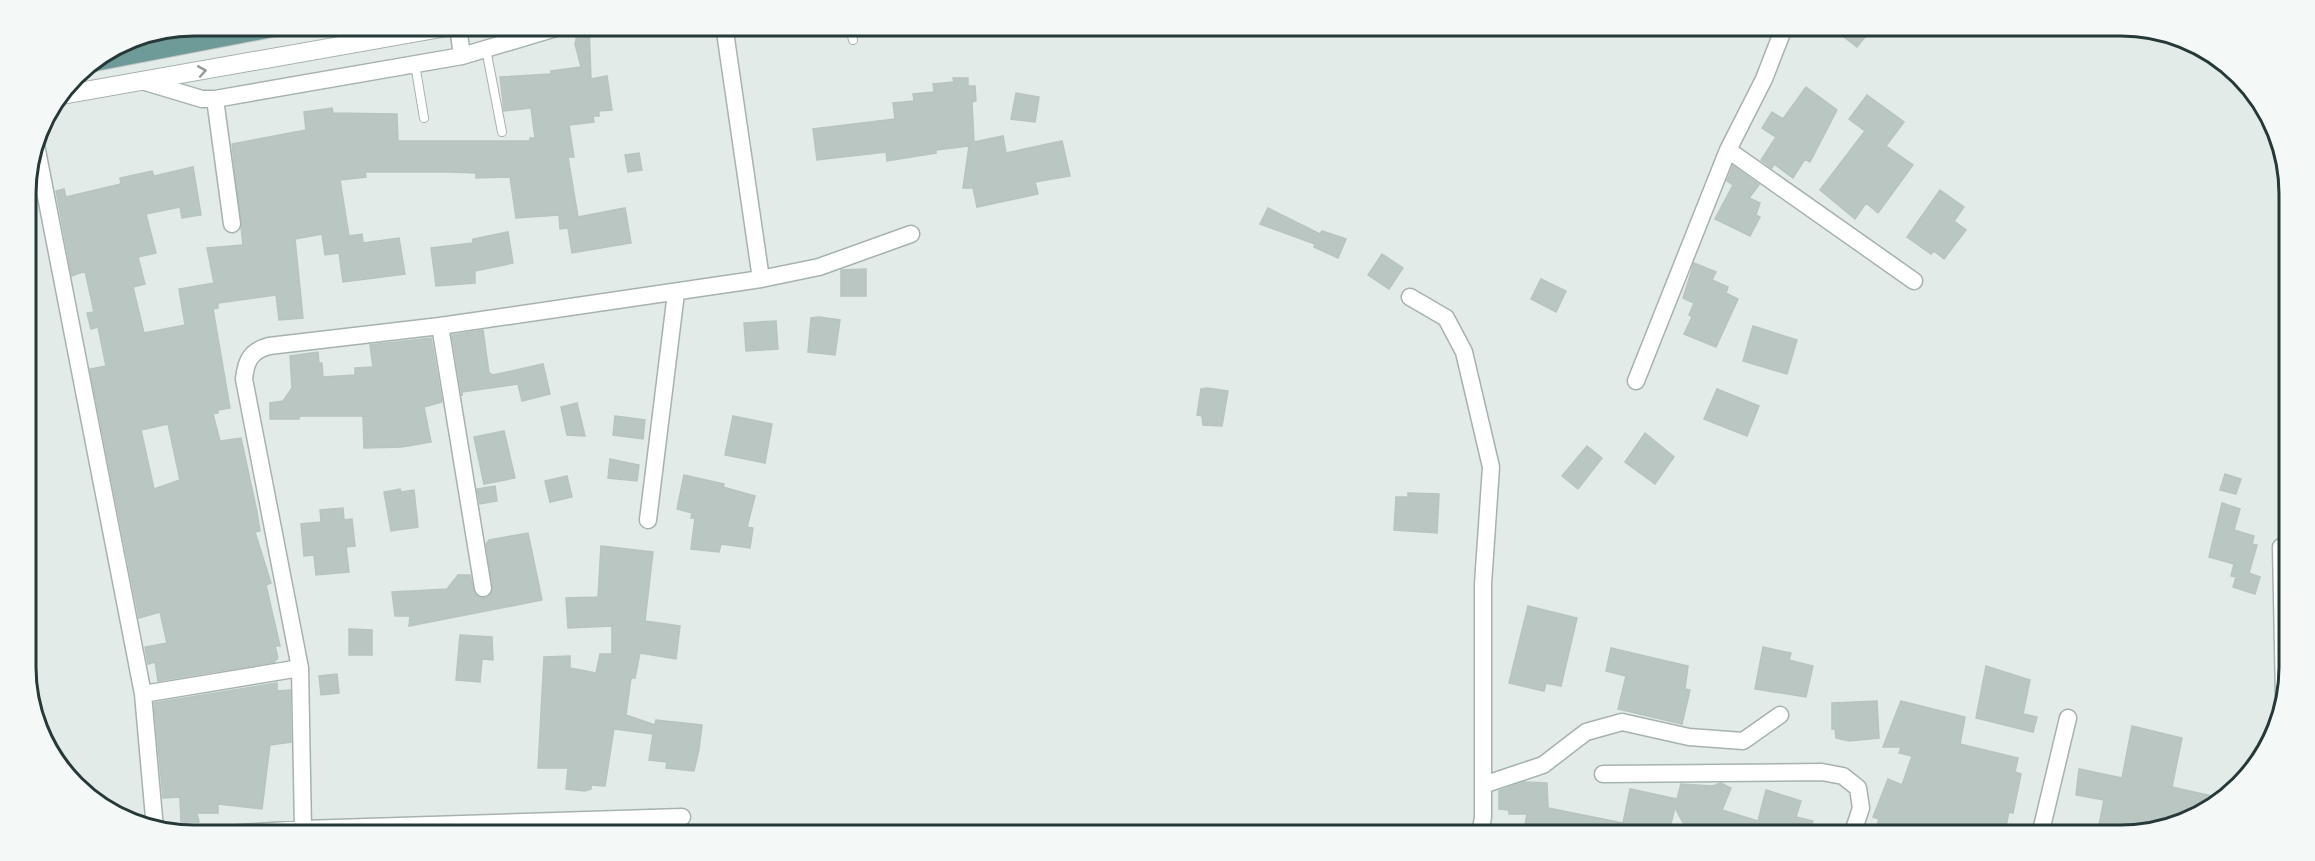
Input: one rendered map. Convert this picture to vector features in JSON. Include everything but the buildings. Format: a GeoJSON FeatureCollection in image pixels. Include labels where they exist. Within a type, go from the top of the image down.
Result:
{"type":"FeatureCollection","features":[{"type":"Feature","properties":{"kind":"main road"},"geometry":{"type":"LineString","coordinates":[[112,59],[234,36]]}},
{"type":"Feature","properties":{"kind":"street"},"geometry":{"type":"LineString","coordinates":[[73,93],[401,36]]}},
{"type":"Feature","properties":{"kind":"street"},"geometry":{"type":"LineString","coordinates":[[459,36],[462,56]]}},
{"type":"Feature","properties":{"kind":"street"},"geometry":{"type":"LineString","coordinates":[[142,81],[202,99],[215,99],[462,56],[531,36]]}},
{"type":"Feature","properties":{"kind":"street"},"geometry":{"type":"LineString","coordinates":[[726,36],[760,279]]}},
{"type":"Feature","properties":{"kind":"street"},"geometry":{"type":"LineString","coordinates":[[1636,381],[1728,150],[1764,79],[1781,36]]}},
{"type":"Feature","properties":{"kind":"street"},"geometry":{"type":"LineString","coordinates":[[215,99],[232,224]]}},
{"type":"Feature","properties":{"kind":"street"},"geometry":{"type":"LineString","coordinates":[[1728,150],[1914,281]]}},
{"type":"Feature","properties":{"kind":"street"},"geometry":{"type":"LineString","coordinates":[[39,162],[143,694],[154,820]]}},
{"type":"Feature","properties":{"kind":"street"},"geometry":{"type":"LineString","coordinates":[[303,825],[300,668],[244,379],[249,357],[257,349],[440,326],[760,279],[819,267],[912,234]]}},
{"type":"Feature","properties":{"kind":"street"},"geometry":{"type":"LineString","coordinates":[[648,520],[676,293]]}},
{"type":"Feature","properties":{"kind":"street"},"geometry":{"type":"LineString","coordinates":[[1410,297],[1446,318],[1464,352],[1491,467],[1483,584],[1482,825]]}},
{"type":"Feature","properties":{"kind":"street"},"geometry":{"type":"LineString","coordinates":[[440,326],[483,588]]}},
{"type":"Feature","properties":{"kind":"street"},"geometry":{"type":"LineString","coordinates":[[143,694],[300,668]]}},
{"type":"Feature","properties":{"kind":"street"},"geometry":{"type":"LineString","coordinates":[[1483,785],[1543,765],[1586,732],[1622,722],[1689,737],[1743,741],[1780,715]]}},
{"type":"Feature","properties":{"kind":"street"},"geometry":{"type":"LineString","coordinates":[[2042,825],[2068,718]]}},
{"type":"Feature","properties":{"kind":"street"},"geometry":{"type":"LineString","coordinates":[[1603,774],[1822,772],[1843,776],[1858,788],[1861,808],[1855,825]]}},
{"type":"Feature","properties":{"kind":"street"},"geometry":{"type":"LineString","coordinates":[[429,825],[682,817]]}},
{"type":"Feature","properties":{"kind":"street"},"geometry":{"type":"LineString","coordinates":[[649,818],[655,825]]}},
{"type":"Feature","properties":{"kind":"lane"},"geometry":{"type":"LineString","coordinates":[[852,36],[853,40]]}},
{"type":"Feature","properties":{"kind":"lane"},"geometry":{"type":"LineString","coordinates":[[486,49],[502,132]]}},
{"type":"Feature","properties":{"kind":"lane"},"geometry":{"type":"LineString","coordinates":[[416,64],[424,118]]}}]}
